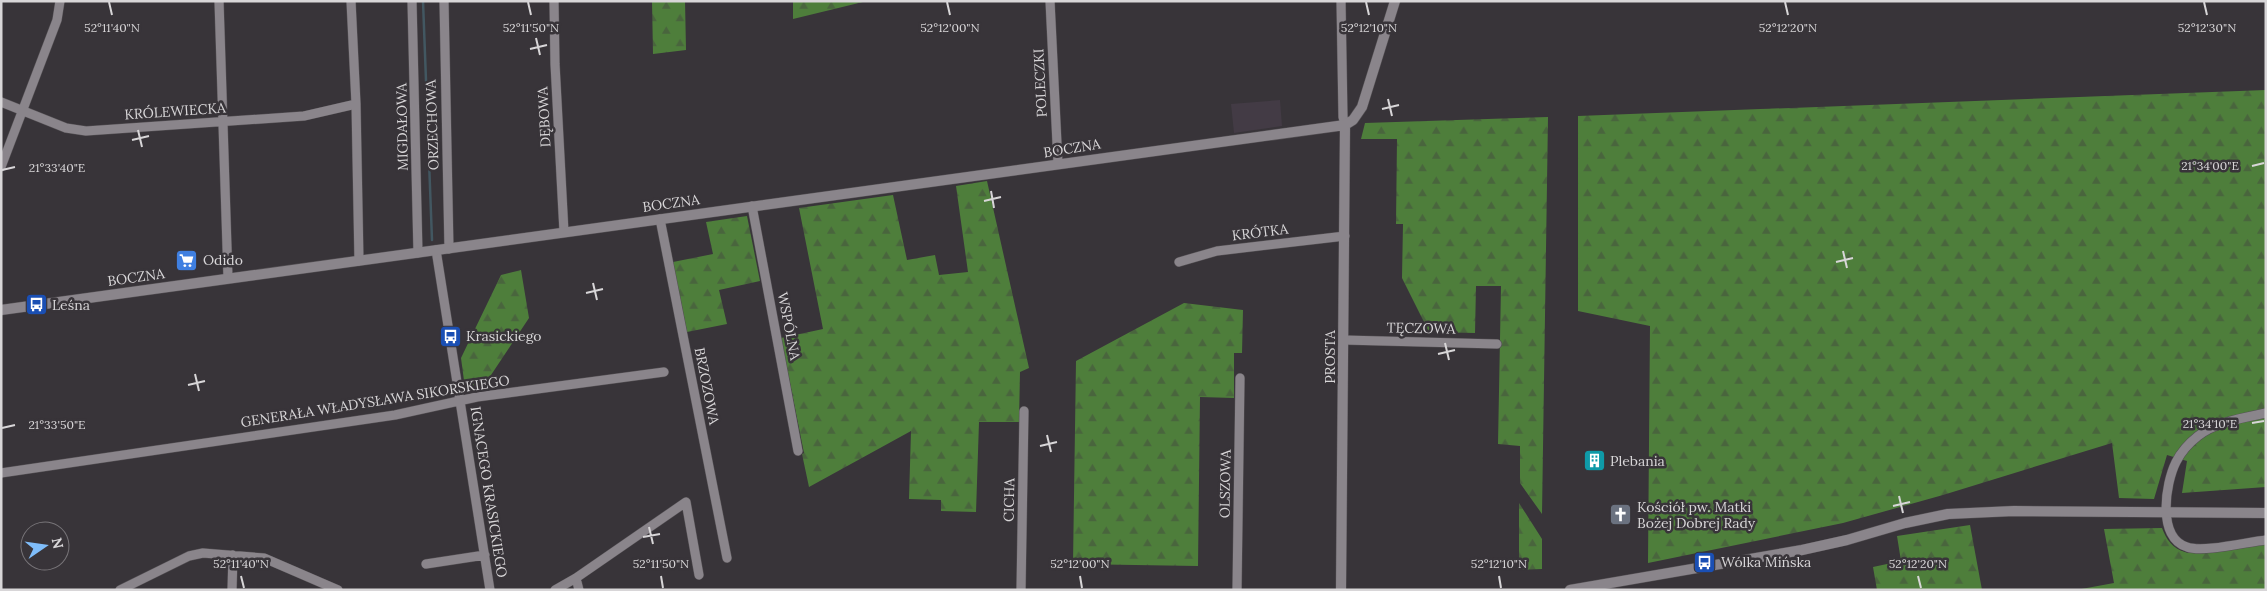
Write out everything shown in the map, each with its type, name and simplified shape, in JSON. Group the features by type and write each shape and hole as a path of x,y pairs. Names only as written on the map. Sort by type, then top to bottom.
{"street":[{"path":"1,167 24,111 57,20 60,1"},
{"path":"219,1 228,278"},
{"path":"350,1 356,104 359,261"},
{"name":"MIGDAŁOWA","path":"412,1 418,253"},
{"name":"ORZECHOWA","path":"444,1 449,249"},
{"name":"DĘBOWA","path":"554,1 555,64 564,232"},
{"name":"POLECZKI","path":"1050,1 1058,164"},
{"path":"1341,1 1343,117 1345,124 1353,120 1362,107 1395,1"},
{"name":"KRÓLEWIECKA","path":"1,102 66,128 86,131 304,116 356,104"},
{"name":"BOCZNA","path":"1,310 1345,124"},
{"name":"PROSTA","path":"1341,590 1345,124"},
{"name":"WSPÓLNA","path":"752,206 798,451"},
{"name":"BRZOZOWA","path":"660,219 727,558"},
{"name":"KRÓTKA","path":"1180,262 1217,252 1345,236"},
{"name":"IGNACEGO KRASICKIEGO","path":"436,250 490,590"},
{"name":"TĘCZOWA","path":"1344,340 1497,344"},
{"name":"GENERAŁA WŁADYSŁAWA SIKORSKIEGO","path":"1,473 395,415 460,400 664,372"},
{"name":"OLSZOWA","path":"1237,590 1240,378"},
{"name":"CICHA","path":"1021,590 1024,411"},
{"path":"2266,413 2216,426 2204,432 2187,446 2170,478 2167,512 2167,525 2172,538 2187,548 2203,548 2266,540"},
{"path":"556,590 686,502 699,574"},
{"path":"1576,589 1802,550 1847,540 1905,522 1948,514 2014,511 2266,513"},
{"path":"124,589 189,556 203,553 264,558 338,590"},
{"path":"232,590 233,555"},
{"path":"426,564 484,555"},
{"path":"576,578 579,590"}],"shaded area":[{"path":"1280,100 1282,126 1234,133 1231,104"}],"green space":[{"path":"652,1 685,1 686,50 653,54"},
{"path":"793,1 867,1 793,19"},
{"path":"2266,90 2266,487 2182,493 2187,461 2167,455 2154,499 2119,498 2112,443 1943,495 1843,523 1648,563 1650,326 1578,311 1578,116"},
{"path":"1548,117 1542,514 1520,483 1520,446 1498,444 1501,286 1476,286 1475,333 1429,332 1402,278 1403,224 1396,224 1397,139 1361,139 1365,123"},
{"path":"987,181 1029,368 1020,372 1019,422 979,422 976,512 941,511 941,500 909,499 911,431 809,487 781,338 823,329 799,208 893,195 907,260 935,255 939,275 968,272 956,186"},
{"path":"747,216 760,281 719,290 727,324 687,332 673,262 713,254 706,222"},
{"path":"521,270 529,318 481,390 470,391 465,388 461,358 501,275"},
{"path":"1184,303 1243,310 1242,353 1234,353 1234,398 1200,397 1198,566 1073,564 1076,361"},
{"path":"1519,503 1542,539 1542,569 1519,570"},
{"path":"1970,525 1982,590 1877,590 1873,567 1901,561 1897,536"},
{"path":"2162,528 2170,543 2177,549 2191,553 2266,543 2266,590 2076,590 2114,583 2104,529"}],"waterway":[{"path":"423,1 432,240"}],"place":[{"name":"Odido","path":"187,260"},
{"name":"Leśna","path":"36,305"},
{"name":"Krasickiego","path":"450,336"},
{"name":"Plebania","path":"1594,461"},
{"name":"Kościół pw. Matki Bożej Dobrej Rady","path":"1621,515"},
{"name":"Wólka Mińska","path":"1705,562"}]}
